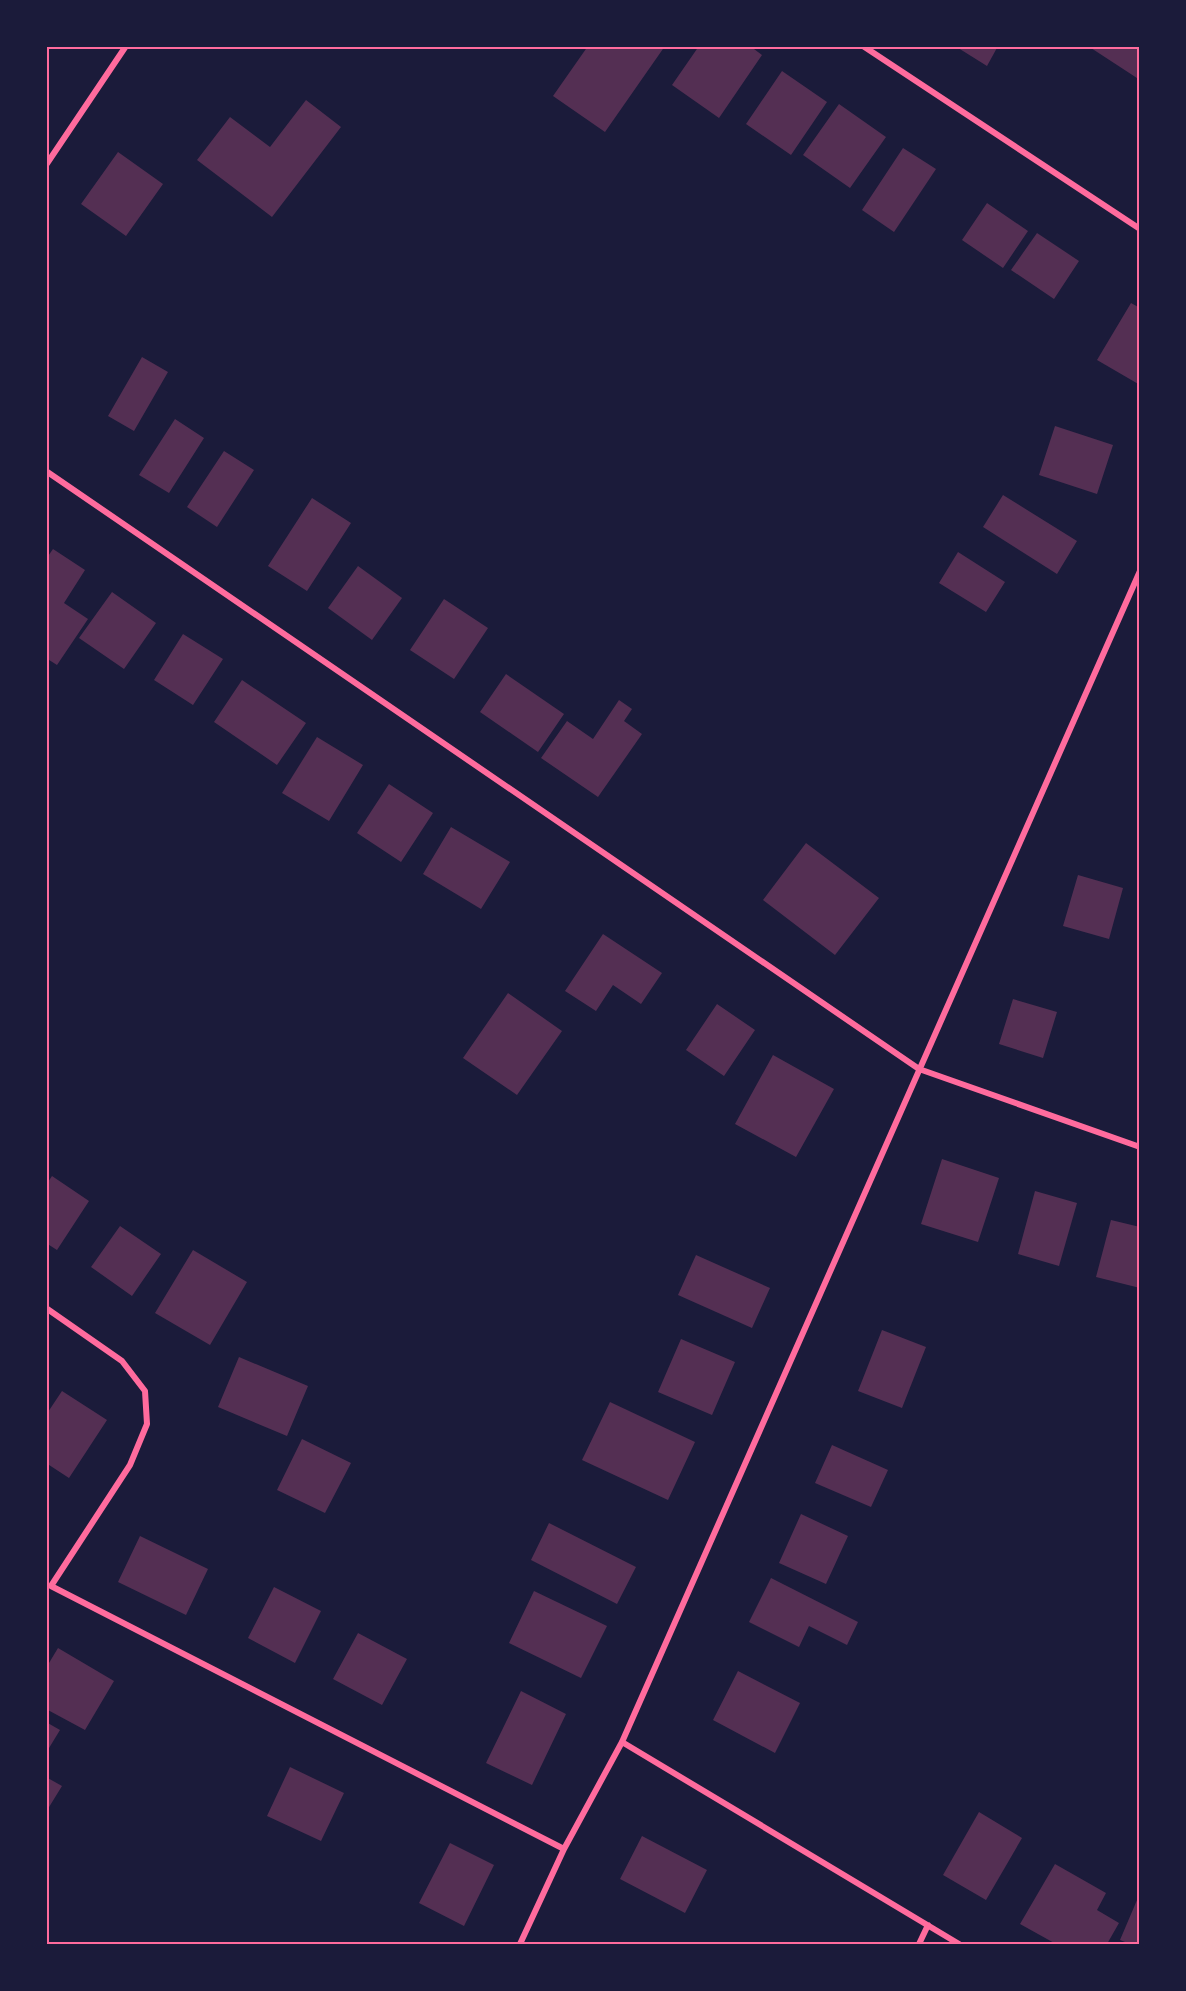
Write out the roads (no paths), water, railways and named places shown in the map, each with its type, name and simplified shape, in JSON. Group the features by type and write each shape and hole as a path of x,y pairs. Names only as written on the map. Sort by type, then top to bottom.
{"street":[{"path":"46,165 126,46"},
{"path":"863,46 1140,229"},
{"path":"46,471 919,1069 1140,1147"},
{"path":"520,1944 564,1849 622,1742 1140,571"},
{"path":"46,1308 122,1361 145,1391 147,1424 130,1465 46,1593"},
{"path":"51,1586 564,1849"},
{"path":"622,1742 959,1944"},
{"path":"919,1944 928,1925"}]}
